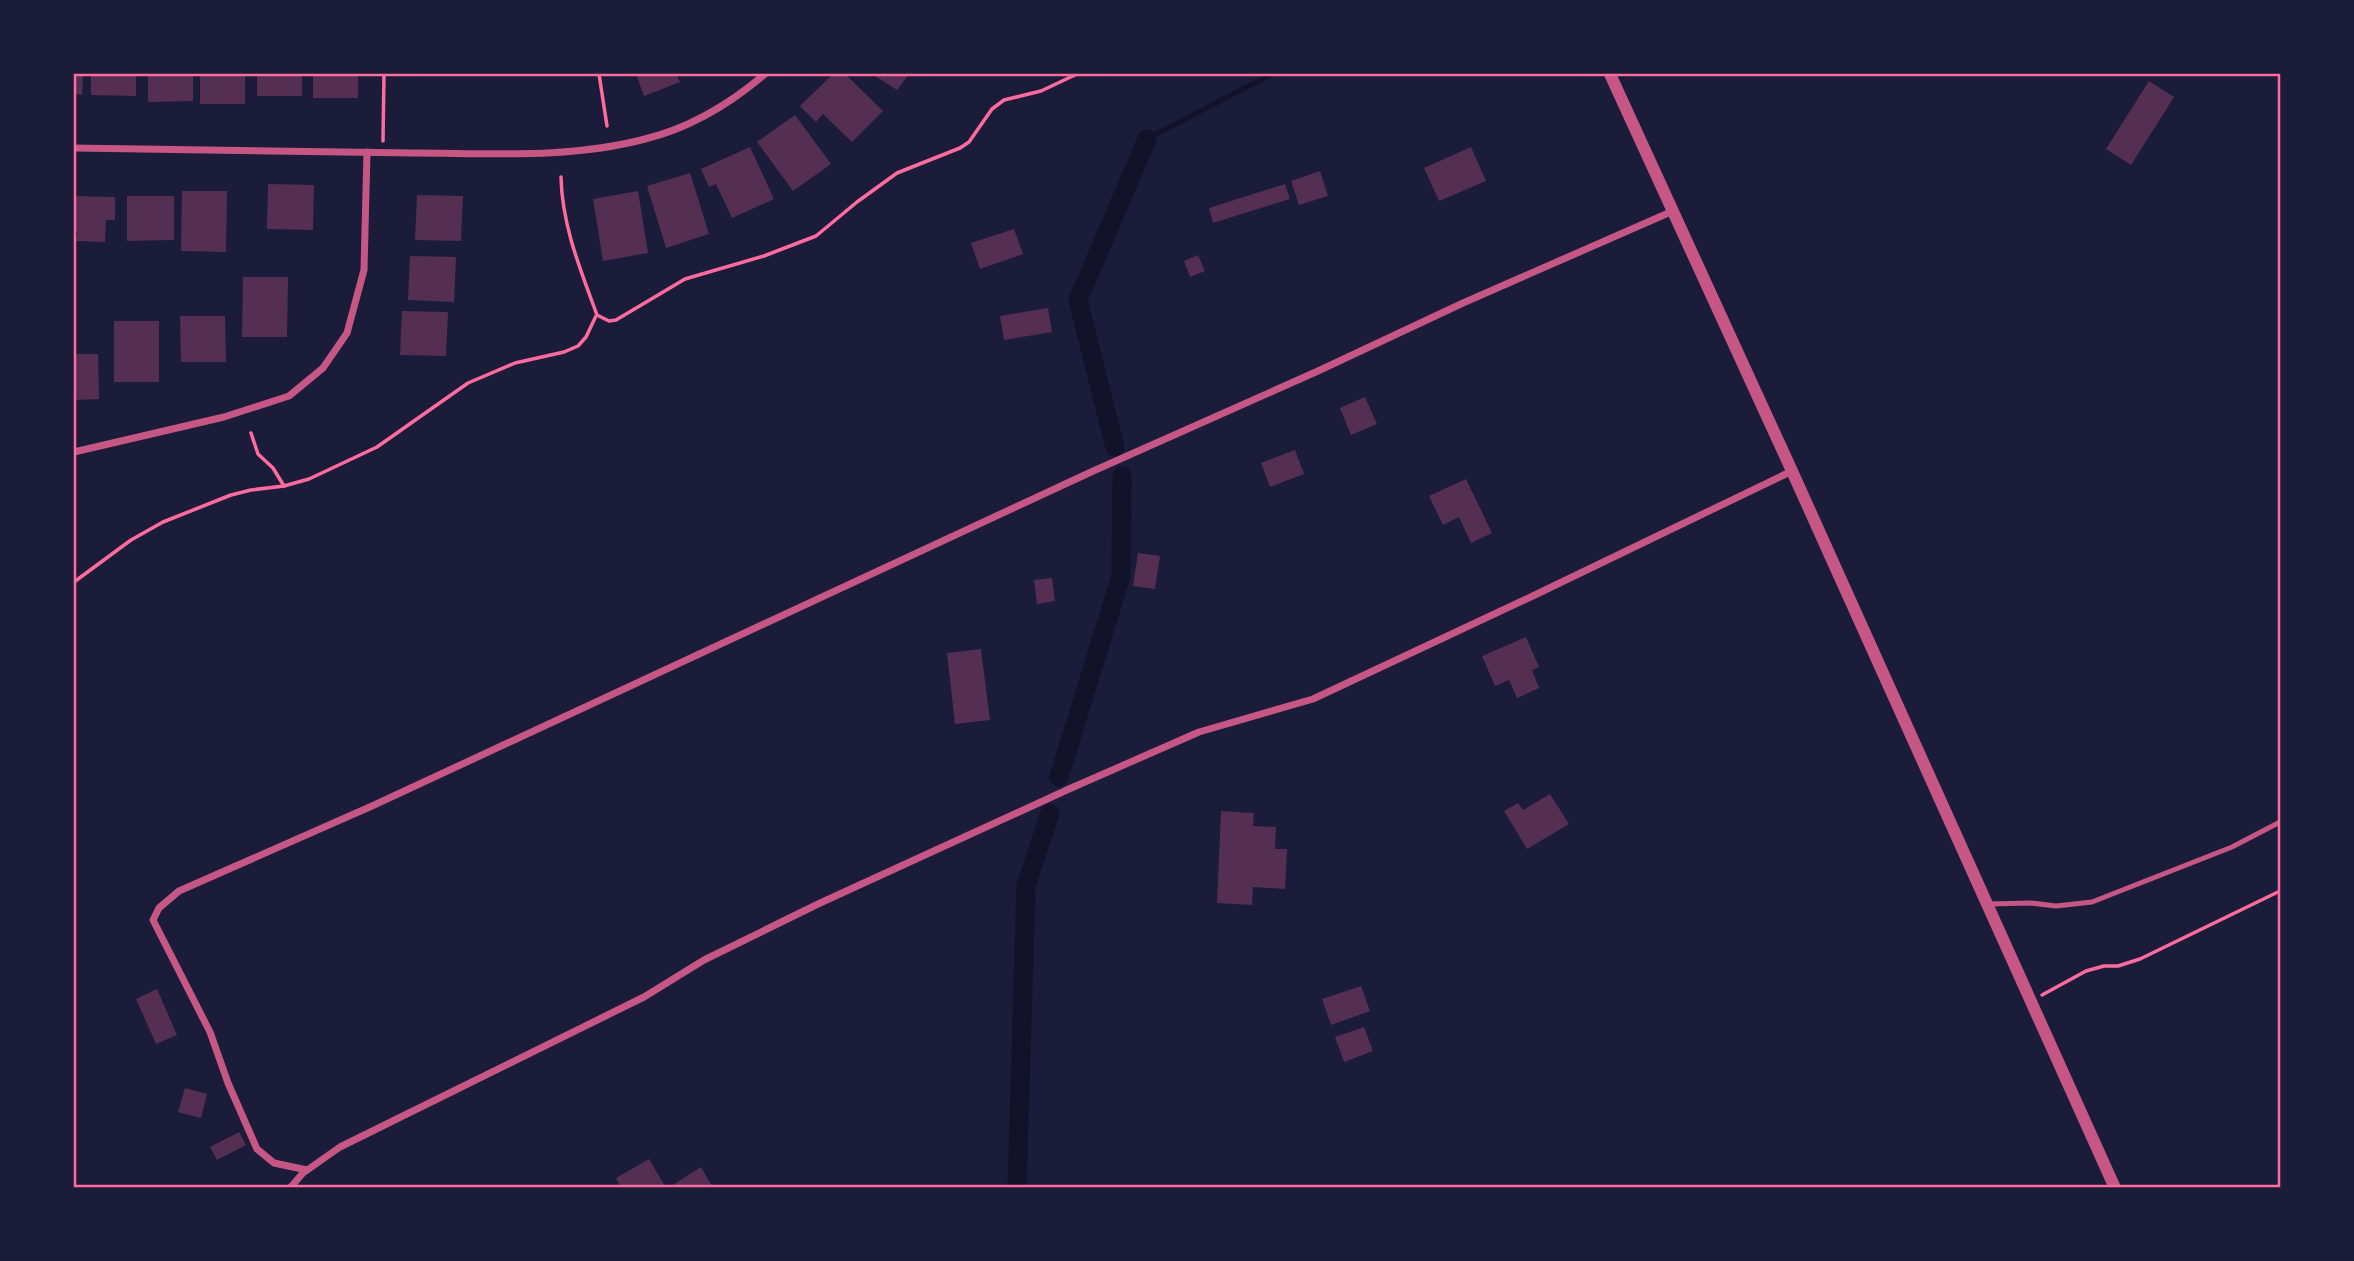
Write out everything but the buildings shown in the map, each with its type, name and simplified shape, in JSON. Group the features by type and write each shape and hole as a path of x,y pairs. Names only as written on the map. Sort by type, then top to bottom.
{"street":[{"path":"74,148 537,153 595,149 647,139 688,123 729,103 765,74"},
{"path":"1610,74 2115,1188"},
{"path":"74,452 224,417 289,396 323,368 347,333 364,270 366,152"},
{"path":"307,1170 274,1163 257,1149 228,1083 210,1032 153,920 159,908 180,891 372,806 1091,472 1673,211"},
{"path":"290,1188 307,1170 340,1147 644,997 704,960 818,904 1199,732 1313,699 1792,471"}],"lane":[{"path":"1988,904 2032,903 2056,906 2092,902 2232,847 2280,821"}],"path":[{"path":"383,139 384,74"},
{"path":"599,74 607,126"},
{"path":"561,177 565,216 584,283 597,316 609,321 622,318 685,279 778,251 816,236 897,173 969,142 992,109 1004,100 1041,90 1075,74"},
{"path":"74,582 131,540 185,512 231,495 284,486 321,474 377,447 468,383 515,363 564,352 578,346 597,316"},
{"path":"251,433 258,454 274,468 284,486"},
{"path":"2030,1000 2086,971 2140,959 2280,891"}],"waterway":[{"path":"1147,139 1272,74"},
{"path":"1115,447 1078,300 1147,139"},
{"path":"1059,777 1121,576 1122,476"},
{"path":"1017,1188 1026,886 1050,813"}]}
